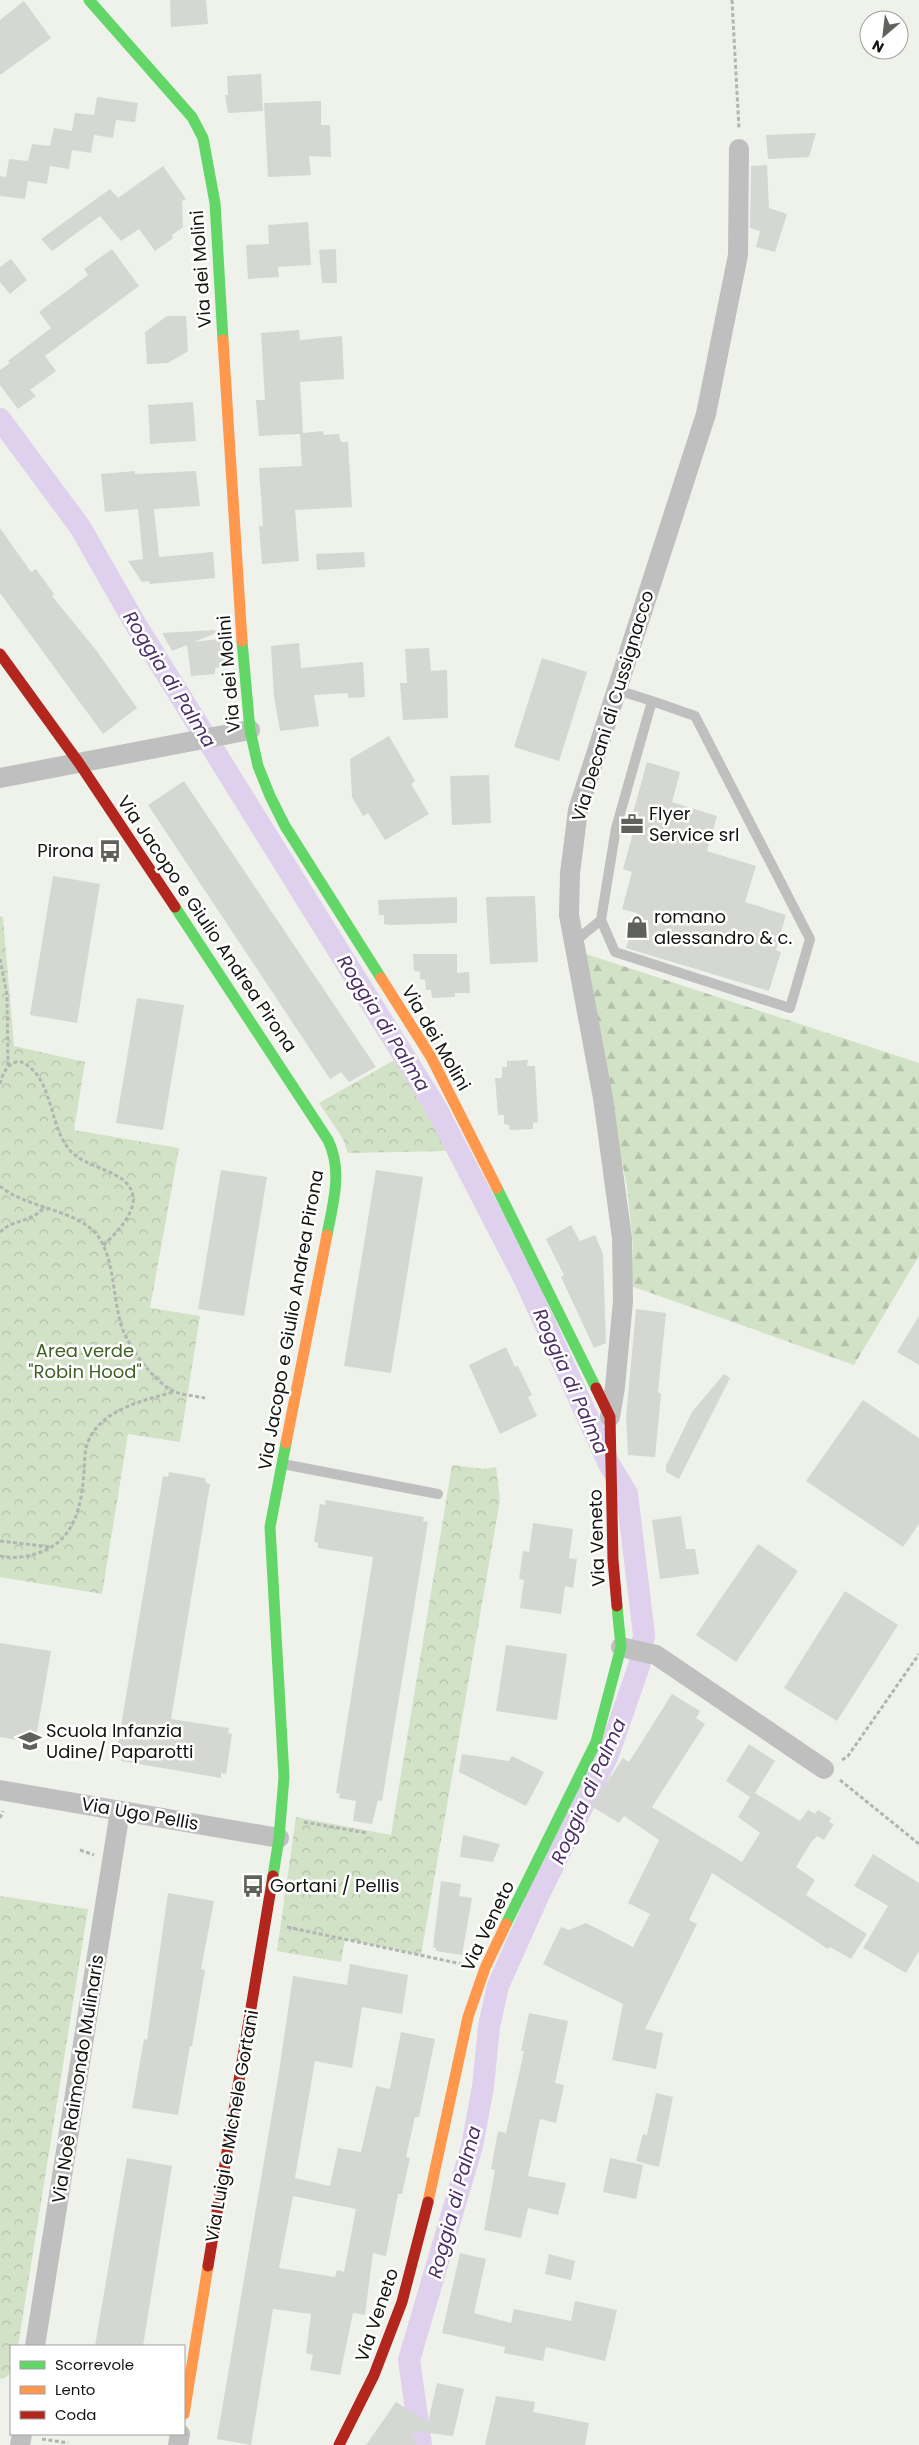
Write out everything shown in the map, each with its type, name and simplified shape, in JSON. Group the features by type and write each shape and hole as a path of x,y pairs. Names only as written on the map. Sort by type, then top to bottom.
{"street":[{"name":"Via dei Molini","path":"89,0 186,107 203,138 215,203 243,664 243,731 285,826 431,1056 610,1417"},
{"name":"Via Decani di Cussignacco","path":"610,1417 615,1387 623,1300 622,1238 603,1098 572,944 569,915 570,873 578,810 706,414 738,255 739,148"},
{"name":"Via Jacopo e Giulio Andrea Pirona","path":"0,654 79,763 324,1133 336,1160 335,1193 270,1527 284,1776 279,1838"},
{"path":"0,778 243,731"},
{"name":"Via Veneto","path":"339,2445 374,2375 402,2302 421,2234 468,2017 485,1968 596,1742 611,1691 627,1648 613,1560 612,1440 610,1417"},
{"path":"627,1648 656,1655 832,1774"},
{"name":"Via Ugo Pellis","path":"0,1790 279,1838"},
{"name":"Via Noè Raimondo Mulinaris","path":"35,2345 120,1811"},
{"name":"Via Luigi e Michele Gortani","path":"185,2408 279,1838"}],"lane":[{"path":"617,690 652,701 696,716 810,939 790,1008 614,952 601,920 616,828 652,701"},
{"path":"572,944 601,920"},
{"path":"282,1464 438,1494"}],"path":[{"path":"732,0 739,148"},
{"path":"0,959 8,995 8,1066 0,1084"},
{"path":"8,1066 19,1061 33,1069 44,1088 57,1126 69,1149 87,1164 121,1177 132,1190 134,1198 125,1219 118,1232 102,1247"},
{"path":"0,1186 17,1197 87,1226 100,1239 108,1259 120,1323 140,1359 163,1384 175,1392 205,1398"},
{"path":"0,1232 7,1226 36,1216 44,1208"},
{"path":"0,1556 10,1558 34,1555 54,1548 62,1541 76,1516 82,1497 85,1449 92,1433 108,1417 122,1410 151,1398 175,1392"},
{"path":"0,1541 54,1548"},
{"path":"919,1654 848,1756 832,1774 919,1844"},
{"path":"0,1818 3,1811"},
{"path":"296,1820 367,1833"},
{"path":"80,1850 96,1856"},
{"path":"266,1922 485,1968"},
{"path":"27,2439 68,2443"}],"green space":[{"name":"Area verde \"Robin Hood\"","path":"0,916 3,917 14,1046 85,1062 74,1130 179,1148 150,1308 200,1316 180,1442 128,1434 102,1594 0,1577"},
{"path":"577,951 919,1063 919,1256 854,1365 631,1286 633,1245 627,1186"},
{"path":"398,1058 422,1097 447,1151 348,1153 343,1139 319,1103"},
{"path":"452,1465 484,1469 496,1467 500,1500 421,1955 345,1939 341,1962 277,1951 296,1817 391,1835"},
{"path":"0,1896 88,1909 18,2345 10,2345 10,2373 5,2378 0,2379"}],"building":[{"path":"170,0 206,0 208,24 171,27"},
{"path":"24,1 51,38 0,75 0,20"},
{"path":"261,74 263,111 228,113 225,95 228,95 227,76"},
{"path":"97,97 138,103 135,122 116,120 113,138 94,135 91,153 72,150 69,169 50,166 47,184 28,181 25,199 0,196 0,176 6,177 9,159 28,161 32,144 50,146 54,128 72,131 75,113 94,115"},
{"path":"321,101 321,125 330,125 331,157 309,156 311,175 268,177 264,103"},
{"path":"816,133 809,157 768,159 766,135"},
{"path":"767,165 769,208 787,214 775,252 756,247 760,231 750,228 751,166"},
{"path":"163,166 186,199 182,201 183,227 172,235 173,238 155,251 139,229 121,241 100,216 52,251 41,239 110,189 118,198"},
{"path":"308,222 311,265 278,267 279,277 248,279 246,245 269,244 268,225"},
{"path":"112,249 139,286 45,356 56,371 30,390 36,396 18,409 0,385 0,370 10,363 8,361 51,328 39,312 88,275 84,269"},
{"path":"336,249 337,283 322,283 319,250"},
{"path":"11,259 27,280 10,294 0,282 0,267"},
{"path":"167,316 186,316 188,351 168,363 147,364 145,332"},
{"path":"299,330 300,340 342,336 344,379 300,382 303,433 323,431 324,435 339,434 341,442 348,442 352,507 295,510 299,561 262,564 259,526 263,526 259,468 302,466 300,434 259,436 256,400 265,400 261,333"},
{"path":"193,402 196,441 150,444 148,405"},
{"path":"135,471 135,474 196,471 200,506 154,509 159,557 213,552 215,578 150,584 149,581 142,582 128,561 143,559 138,509 105,512 101,474"},
{"path":"0,528 31,572 36,569 54,594 52,596 96,650 137,708 103,734 0,593"},
{"path":"364,552 365,567 317,570 316,554"},
{"path":"215,630 216,633 194,642 226,638 228,666 215,668 215,674 191,676 187,645 172,651 162,633"},
{"path":"299,643 301,668 363,662 365,697 348,698 348,693 314,695 319,726 280,731 274,697 271,646"},
{"path":"429,648 431,671 447,670 448,718 403,720 400,683 407,683 405,649"},
{"path":"542,658 587,672 559,761 514,747"},
{"path":"389,736 415,781 411,784 429,814 385,840 368,813 363,816 352,797 350,759"},
{"path":"647,762 680,772 672,802 717,816 707,851 756,866 745,902 786,915 776,950 781,952 769,991 626,948 637,913 622,909 632,872 623,869 633,833 628,831"},
{"path":"489,775 491,823 452,825 450,776"},
{"path":"184,781 376,1067 349,1082 341,1072 330,1079 148,805"},
{"path":"53,876 100,884 77,1023 30,1015"},
{"path":"535,896 538,962 490,964 486,897"},
{"path":"457,897 457,923 390,925 384,924 384,915 379,915 378,900"},
{"path":"413,954 457,954 457,973 469,972 470,993 455,993 455,997 432,998 431,990 426,990 425,980 420,979 420,972 414,971"},
{"path":"137,998 184,1005 163,1130 116,1123"},
{"path":"528,1060 527,1066 535,1066 538,1122 533,1123 533,1129 510,1130 509,1125 504,1124 504,1115 498,1115 495,1078 502,1078 502,1067 507,1067 507,1061"},
{"path":"221,1170 267,1177 244,1316 198,1309"},
{"path":"376,1170 423,1177 391,1373 344,1366"},
{"path":"571,1225 580,1241 595,1235 603,1254 606,1343 594,1348 561,1277 564,1275 546,1239"},
{"path":"636,1309 666,1313 658,1392 661,1394 655,1457 628,1455 626,1417"},
{"path":"919,1316 919,1365 897,1352"},
{"path":"506,1347 515,1367 518,1366 532,1395 528,1397 537,1416 500,1434 469,1365"},
{"path":"724,1374 730,1378 679,1479 666,1472 666,1466 692,1412"},
{"path":"863,1400 919,1438 919,1524 903,1547 806,1481"},
{"path":"169,1472 205,1478 206,1483 210,1484 171,1719 229,1728 228,1733 232,1734 226,1774 221,1773 221,1778 121,1761 121,1757 116,1756 163,1476 168,1477"},
{"path":"326,1500 424,1517 423,1521 428,1522 382,1801 378,1800 372,1824 353,1821 356,1801 339,1798 340,1794 336,1793 373,1557 318,1548 318,1543 314,1542 320,1504 325,1505"},
{"path":"681,1516 686,1549 695,1549 699,1574 660,1579 652,1520"},
{"path":"533,1523 573,1529 569,1558 577,1559 573,1588 565,1586 561,1614 520,1608 524,1580 519,1579 523,1551 529,1552"},
{"path":"758,1544 798,1571 736,1662 696,1635"},
{"path":"845,1591 898,1625 837,1721 784,1688"},
{"path":"0,1643 51,1651 35,1743 0,1737"},
{"path":"506,1645 567,1654 557,1720 496,1711"},
{"path":"672,1694 700,1711 696,1718 705,1724 652,1807 742,1862 760,1833 738,1817 750,1797 726,1781 749,1744 775,1761 755,1793 800,1821 808,1810 815,1814 818,1810 831,1818 829,1822 834,1824 824,1840 817,1836 812,1841 796,1867 815,1880 806,1895 867,1934 851,1959 830,1947 828,1949 712,1873 689,1920 697,1924 645,2029 663,2033 656,2069 612,2060 623,2004 543,1964 561,1927 569,1930 586,1923 633,1947 650,1914 628,1903 659,1840 624,1816 619,1823 591,1806 623,1758 629,1762"},
{"path":"462,1754 509,1761 512,1756 544,1772 526,1806 459,1772"},
{"path":"463,1835 500,1844 493,1862 460,1857"},
{"path":"873,1854 919,1883 919,1951 906,1973 863,1948 888,1906 854,1886"},
{"path":"441,1881 461,1884 459,1896 472,1898 462,1955 436,1951 436,1948 433,1947"},
{"path":"168,1893 214,1901 201,1969 205,1970 178,2115 132,2108 144,2039 147,2040"},
{"path":"350,1964 408,1975 402,2014 362,2007 352,2068 315,2061 295,2178 330,2186 338,2148 361,2152 376,2086 390,2089 401,2032 435,2039 419,2117 415,2117 406,2157 410,2158 402,2194 398,2194 386,2256 373,2253 365,2315 353,2313 340,2375 310,2370 313,2355 306,2353 311,2314 273,2309 251,2445 217,2439 279,2072 293,1976 347,1985","holes":["293,2196 356,2209 344,2272 337,2270 335,2277 279,2268"]},
{"path":"529,2013 568,2021 555,2083 564,2085 556,2123 540,2119 528,2176 566,2183 558,2215 528,2208 521,2238 484,2230 495,2170 491,2169 498,2131 506,2133 524,2051 521,2051"},
{"path":"656,2093 673,2097 659,2167 636,2161 643,2134 647,2135"},
{"path":"127,2158 172,2166 143,2345 95,2345"},
{"path":"610,2158 643,2165 636,2199 603,2192"},
{"path":"460,2253 486,2259 474,2313 511,2323 514,2309 571,2321 575,2301 617,2310 605,2361 546,2347 543,2361 504,2353 505,2347 442,2333"},
{"path":"549,2254 575,2261 571,2280 545,2274"},
{"path":"437,2383 464,2389 453,2436 413,2431 415,2445 366,2445 396,2402 428,2422"},
{"path":"496,2396 535,2402 533,2412 589,2423 585,2445 485,2445"}],"waterway":[{"name":"Roggia di Palma","path":"0,419 80,527 136,625 435,1106 525,1280 609,1464 627,1494 644,1635 639,1666 608,1755 539,1894 498,1986 489,2026 483,2087 472,2146 409,2360 421,2445"}],"traffic: fast":[{"path":"89,0 192,117 203,138 215,203 223,340"},
{"path":"242,641 250,730 258,766 270,796 285,826 381,978"},
{"path":"175,907 328,1140 333,1152 336,1175 334,1199 327,1235"},
{"path":"497,1188 596,1388"},
{"path":"273,1876 279,1838 284,1777 270,1527 286,1443"},
{"path":"506,1924 596,1742 621,1647 617,1606"}],"traffic: slow":[{"path":"223,340 242,641"},
{"path":"381,978 431,1057 497,1188"},
{"path":"286,1443 327,1235"},
{"path":"428,2202 468,2017 485,1968 506,1924"},
{"path":"185,2408 208,2266"}],"traffic: jam":[{"path":"0,654 79,763 175,907"},
{"path":"596,1388 610,1417 613,1560 617,1606"},
{"path":"208,2266 273,1876"},
{"path":"339,2445 374,2375 402,2302 428,2202"}],"place":[{"name":"Flyer Service srl","path":"632,824"},
{"name":"Pirona","path":"110,851"},
{"name":"romano alessandro & c.","path":"637,927"},
{"name":"Scuola Infanzia Udine/ Paparotti","path":"30,1741"},
{"name":"Gortani / Pellis","path":"253,1886"}]}
